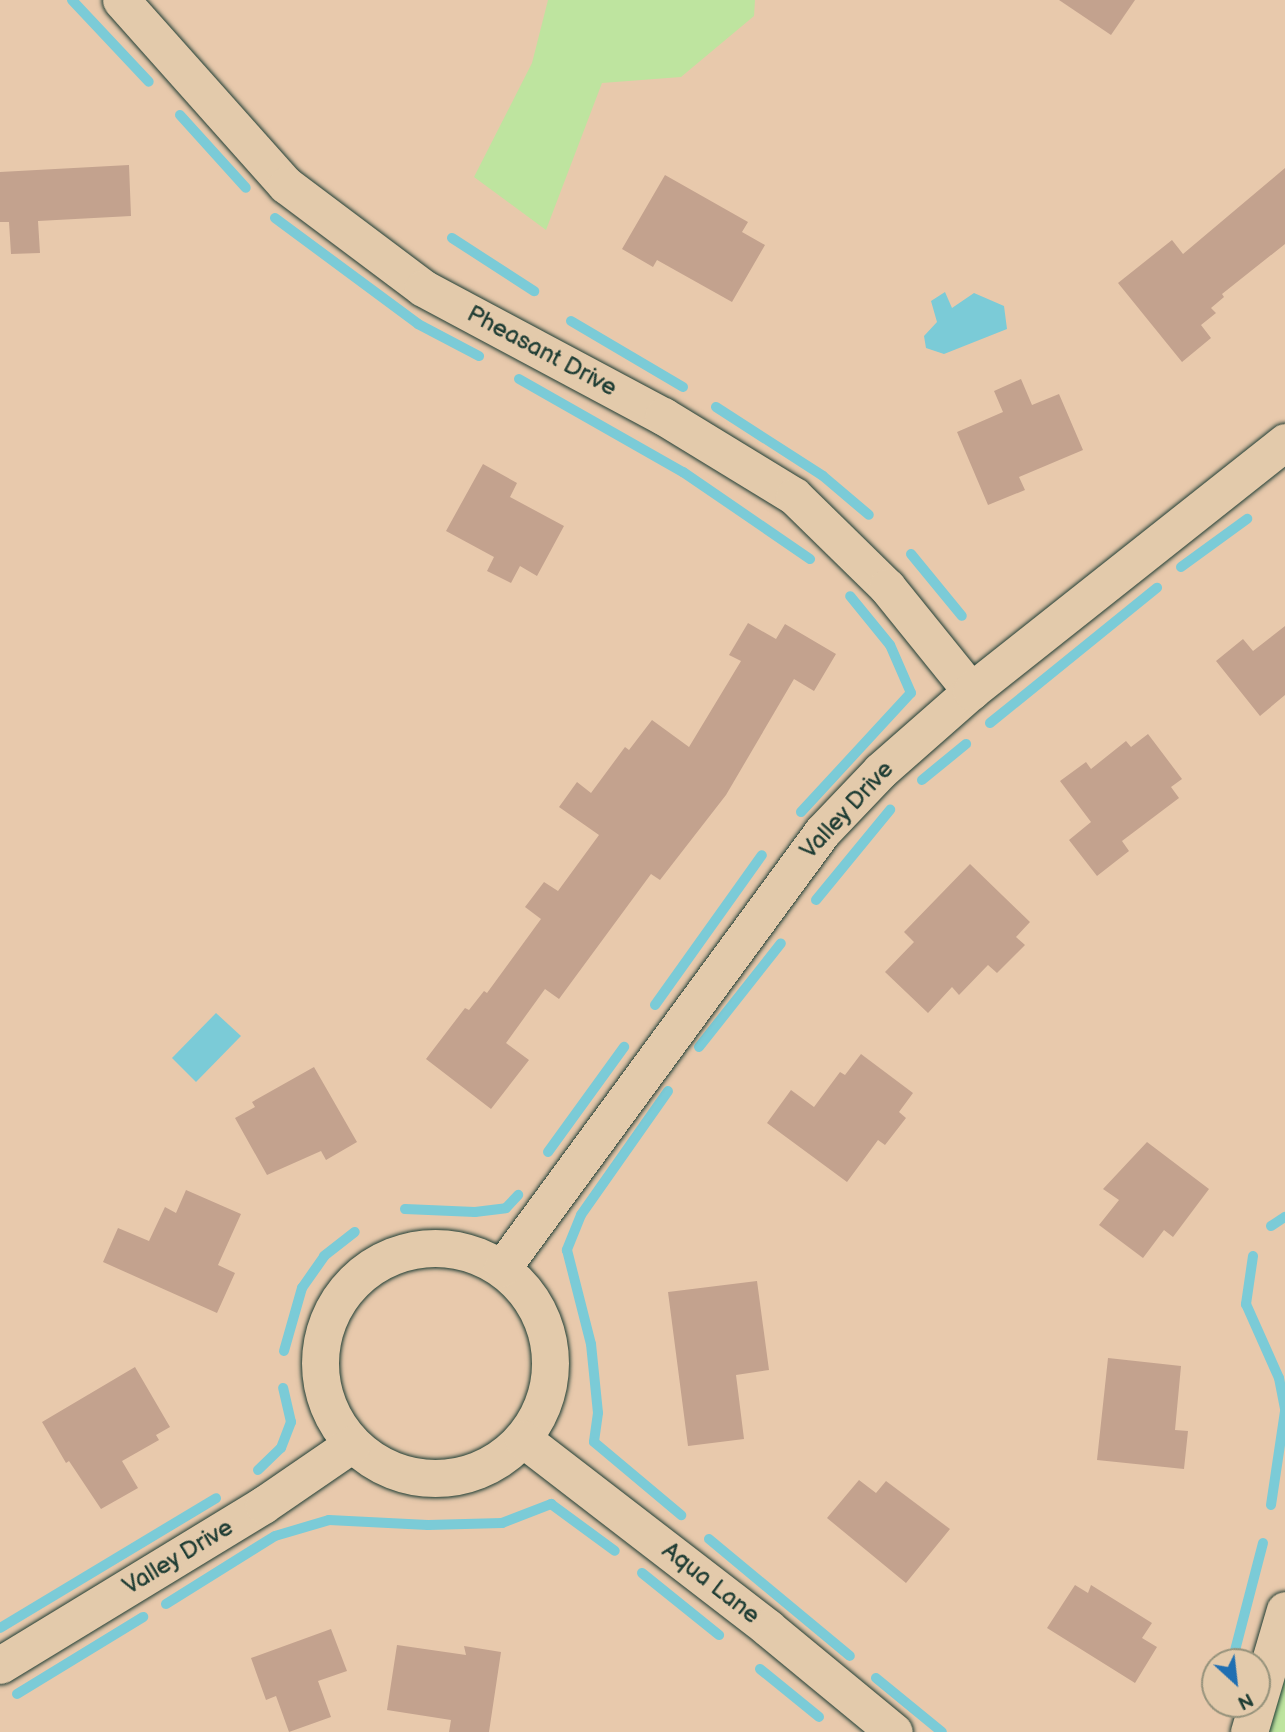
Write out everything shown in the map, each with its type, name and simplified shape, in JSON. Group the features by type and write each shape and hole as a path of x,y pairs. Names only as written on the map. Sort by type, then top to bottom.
{"street":[{"name":"Pheasant Drive","path":"121,0 286,186 423,288 663,416 794,496 887,587 971,691"},
{"name":"Valley Drive","path":"502,1268 822,832 880,771 971,691 1285,442"},
{"path":"430,1247 467,1251 502,1268 529,1294 546,1330 551,1368 543,1406 523,1439 494,1464 470,1473 419,1478 383,1467 352,1444 330,1414 320,1377 321,1339 335,1304 360,1275 393,1255 430,1247"},
{"name":"Aqua Lane","path":"523,1439 768,1628 894,1732"},
{"name":"Valley Drive","path":"0,1665 263,1505 352,1444"},
{"path":"1249,1732 1285,1610"}],"green space":[{"path":"548,0 755,0 754,16 681,77 602,83 546,230 474,177 532,63"},
{"path":"1285,1610 1285,1732 1249,1732 1253,1718 1271,1718 1271,1657"}],"water":[{"path":"945,292 952,308 974,293 1004,306 1007,329 944,354 926,348 924,336 937,322 931,301"},
{"path":"216,1013 241,1036 196,1082 172,1058"}],"building":[{"path":"1059,0 1135,0 1111,35"},
{"path":"129,165 131,216 38,221 40,253 11,254 9,222 0,222 0,172"},
{"path":"1285,168 1285,244 1222,294 1224,297 1211,308 1216,313 1201,325 1211,338 1182,362 1118,283 1172,240 1183,254"},
{"path":"665,175 748,222 742,232 765,245 732,302 657,260 653,267 622,249"},
{"path":"1021,379 1032,405 1059,394 1083,450 1019,477 1025,490 988,505 957,432 1003,412 994,391"},
{"path":"483,464 517,483 510,497 564,526 537,576 520,566 511,583 487,571 494,557 446,531"},
{"path":"748,623 776,639 785,624 836,654 814,691 794,679 726,795 660,880 651,874 559,999 545,989 506,1043 529,1060 491,1109 426,1059 465,1008 469,1010 484,991 487,993 541,919 525,907 544,882 558,891 599,835 559,807 577,782 591,793 625,747 629,750 652,720 689,747 741,661 729,655"},
{"path":"1285,626 1285,695 1260,716 1216,661 1243,639 1253,651"},
{"path":"1148,734 1182,779 1171,787 1179,798 1122,841 1129,851 1097,876 1069,840 1091,822 1060,781 1086,762 1091,769 1126,741 1131,747"},
{"path":"970,864 1030,922 1016,937 1025,945 997,973 988,965 959,995 952,987 928,1013 885,972 914,942 904,932"},
{"path":"861,1054 913,1093 899,1112 906,1118 885,1145 878,1140 847,1182 767,1123 791,1090 814,1107 840,1072 845,1075"},
{"path":"314,1067 357,1142 326,1160 321,1151 267,1175 235,1118 255,1107 252,1102"},
{"path":"1147,1142 1209,1189 1173,1237 1164,1230 1143,1258 1099,1225 1119,1200 1103,1189"},
{"path":"186,1190 241,1214 218,1265 235,1273 217,1313 103,1262 118,1228 149,1241 165,1207 176,1213"},
{"path":"757,1281 769,1370 736,1375 744,1439 688,1446 668,1292"},
{"path":"1108,1358 1181,1366 1175,1430 1188,1431 1184,1469 1097,1460"},
{"path":"135,1367 170,1427 156,1435 159,1440 122,1461 138,1488 101,1509 69,1461 66,1463 42,1422"},
{"path":"859,1480 876,1493 886,1481 950,1529 906,1583 827,1518"},
{"path":"1075,1585 1088,1593 1091,1585 1152,1623 1142,1638 1157,1647 1135,1683 1047,1628"},
{"path":"331,1629 347,1671 318,1681 331,1717 289,1732 276,1696 266,1700 251,1658"},
{"path":"397,1645 466,1655 464,1646 501,1652 489,1732 449,1732 451,1720 387,1710"}],"waterway":[{"path":"72,0 149,82"},
{"path":"180,115 246,188"},
{"path":"275,218 418,324 479,356"},
{"path":"452,238 534,291"},
{"path":"571,321 683,387"},
{"path":"519,379 683,472 810,559"},
{"path":"716,407 823,476 869,515"},
{"path":"1181,567 1247,519"},
{"path":"911,554 962,616"},
{"path":"990,723 1157,588"},
{"path":"801,812 911,693 890,645 850,596"},
{"path":"922,780 966,744"},
{"path":"816,900 890,810"},
{"path":"655,1005 762,855"},
{"path":"699,1047 781,943"},
{"path":"548,1152 624,1047"},
{"path":"668,1091 581,1215 567,1250 591,1344 598,1413 594,1442 681,1515"},
{"path":"405,1209 475,1212 506,1208 518,1195"},
{"path":"1271,1226 1285,1217"},
{"path":"284,1351 302,1288 324,1256 355,1232"},
{"path":"1253,1256 1246,1304 1279,1378 1285,1410"},
{"path":"258,1470 281,1448 291,1422 283,1388"},
{"path":"1271,1505 1285,1411"},
{"path":"0,1628 216,1498"},
{"path":"166,1604 275,1536 329,1520 428,1525 502,1523 551,1504 615,1551"},
{"path":"709,1539 850,1656"},
{"path":"1236,1648 1263,1543"},
{"path":"642,1573 719,1635"},
{"path":"17,1694 143,1617"},
{"path":"760,1669 819,1717"},
{"path":"876,1678 942,1732"}]}
